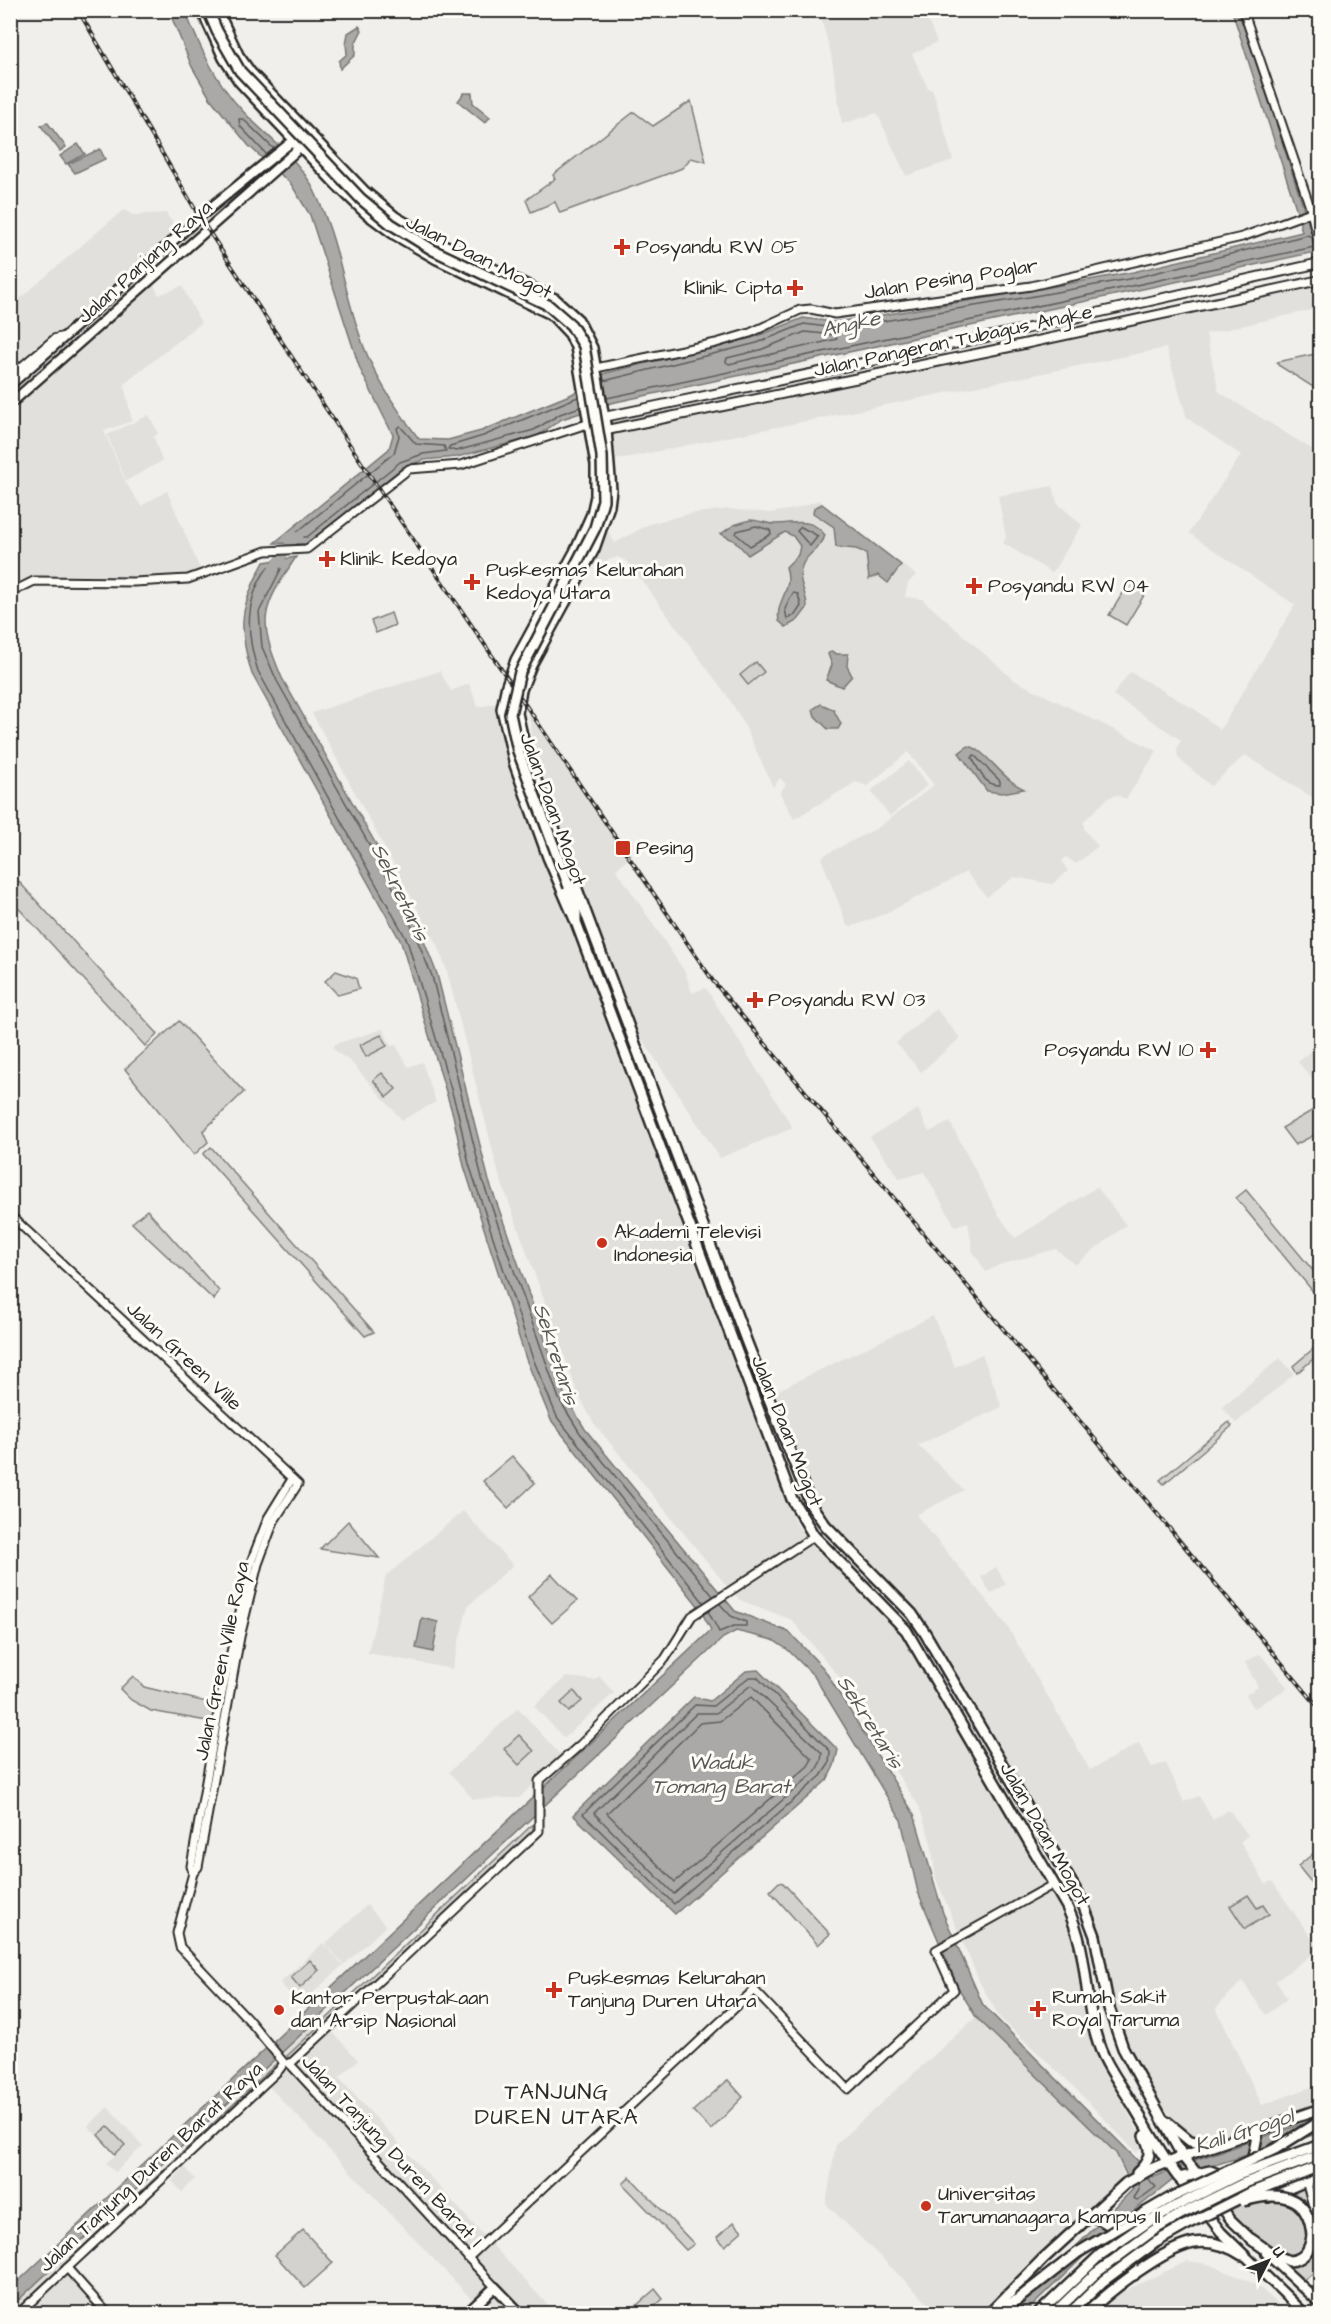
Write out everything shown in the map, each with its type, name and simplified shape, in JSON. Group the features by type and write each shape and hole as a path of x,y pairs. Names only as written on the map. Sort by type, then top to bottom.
{"highway":[{"name":"Jalan Daan Mogot","path":"201,10 240,82 294,146 307,152 336,184 376,221 437,259 551,314 570,334 583,374 597,473 596,496 592,513 576,550 520,651 507,685 502,709 515,765 792,1499 814,1536 906,1630 1054,1884 1071,1915 1083,1948 1096,2039 1113,2075 1174,2172"},
{"name":"Jalan Daan Mogot","path":"210,10 249,76 363,197 395,223 434,247 558,306 584,336 591,359 606,457 606,496 596,534 520,681 514,719 522,752 570,887 576,909 576,922"},
{"name":"Jalan Daan Mogot","path":"217,10 235,49 250,72 385,209 440,243 542,291 562,305 578,321 588,337 597,370 606,430 611,476 609,506 594,549 567,597 521,690 517,712 524,747 796,1473 815,1513 912,1614 1084,1905 1095,1936 1115,2029 1133,2070 1185,2159 1196,2173"},
{"path":"307,152 310,134"},
{"path":"376,221 384,218 385,209"},
{"path":"387,229 386,220 395,217"},
{"path":"553,590 567,597"},
{"path":"510,748 517,751 524,747"},
{"path":"515,765 521,758 530,761"},
{"name":"Jalan Daan Mogot","path":"570,887 587,916"},
{"path":"730,1336 743,1332"},
{"path":"734,1347 747,1343"},
{"path":"984,1764 996,1756"},
{"path":"994,1782 1007,1774"},
{"path":"988,2313 1128,2182 1148,2167 1150,2146 1113,2075"},
{"path":"1174,2172 1185,2159 1320,2109"},
{"path":"1161,2117 1190,2140 1203,2145 1219,2145"},
{"path":"994,2313 1018,2299 1077,2253 1159,2204 1268,2152 1320,2121"},
{"path":"1257,2134 1251,2167 1257,2184 1266,2190 1281,2191"},
{"path":"1038,2313 1100,2255 1151,2220 1238,2175 1320,2145"},
{"path":"1053,2313 1096,2273 1154,2230 1223,2192 1320,2155"},
{"path":"1069,2313 1102,2282 1171,2234 1219,2207 1320,2166"},
{"path":"1148,2167 1174,2172 1207,2171 1218,2174 1238,2192 1257,2202 1320,2175"},
{"path":"1219,2207 1256,2197 1280,2195 1291,2199 1303,2208 1316,2234 1304,2256 1289,2261 1277,2257 1251,2239"},
{"path":"1091,2216 1114,2229 1127,2243 1134,2275"},
{"path":"1086,2313 1134,2275 1181,2247 1195,2243 1219,2244 1242,2255"}],"main road":[{"name":"Jalan Panjang Raya","path":"10,385 198,218 265,163 310,134"},
{"name":"Jalan Panjang Raya","path":"10,404 272,172 294,146"},
{"path":"198,218 206,229"},
{"name":"Jalan Pangeran Tubagus Angke","path":"603,414 726,392 1016,331 1320,263"},
{"name":"Jalan Pangeran Tubagus Angke","path":"591,424 606,430 1320,280"},
{"path":"1029,328 1026,335 1032,342"},
{"path":"1016,331 1021,337 1019,345"},
{"name":"Jalan Panjang Raya","path":"10,378 55,339 65,336"},
{"path":"726,392 724,399 728,405"},
{"path":"1174,2172 1217,2228 1242,2255 1305,2313"},
{"path":"1196,2173 1230,2220 1320,2303"},
{"path":"466,2313 495,2287 521,2313"}],"street":[{"path":"1243,10 1310,212 1320,250"},
{"name":"Jalan Pesing Poglar","path":"597,370 728,340 750,333 800,310 811,309 835,314 1031,286 1242,237 1320,207"},
{"path":"10,593 34,580 134,582 188,579 274,550 312,547 410,470 456,467 591,424"},
{"name":"Jalan Green Ville","path":"10,1215 295,1481"},
{"name":"Jalan Green Ville Raya","path":"180,1947 177,1933 193,1873 191,1866 220,1702 251,1562 268,1518 295,1481"},
{"path":"291,2066 539,1830 538,1781 580,1745 665,1659 694,1614 725,1596 814,1536"},
{"path":"468,2258 754,1990 848,2089 954,1990 936,1950 1054,1884"},
{"name":"Jalan Tanjung Duren Barat I","path":"180,1947 495,2287"},
{"name":"Jalan Tanjung Duren Barat Raya","path":"279,2070 283,2059"},
{"name":"Jalan Tanjung Duren Barat Raya","path":"18,2313 279,2070 291,2066"},
{"path":"1306,2180 1316,2234"},
{"path":"67,2268 108,2313"}],"shaded area":[{"path":"819,11 924,11 937,42 912,54 928,88 933,91 953,160 906,176 877,113 842,124 831,54"},
{"path":"691,101 706,162 691,158 682,168 560,213 555,202 531,212 526,200 555,179 553,175 634,112 653,126"},
{"path":"123,210 133,215 166,213 178,231 142,262 159,295 182,286 201,323 124,384 132,421 104,431 126,483 141,506 167,491 202,574 175,581 37,584 11,597 10,307"},
{"path":"1320,283 1320,308 1206,334 1219,392 1320,454 1320,802 1245,755 1211,786 1178,758 1177,748 1181,740 1113,695 1130,672 1196,710 1220,730 1295,605 1189,533 1241,455 1187,418 1166,348 615,460 611,408 1157,319"},
{"path":"1320,353 1320,374 1313,387 1278,365 1277,362"},
{"path":"149,415 158,433 154,437 162,461 126,481 107,435"},
{"path":"1053,486 1057,503 1082,525 1052,573 1003,543 1006,537 998,496"},
{"path":"819,500 916,575 908,583 905,597 922,599 1014,680 1157,751 1126,799 1116,795 1108,798 1084,821 1084,829 1098,846 1076,864 1066,857 1062,861 1068,871 1052,884 1014,877 987,897 966,872 887,913 851,927 847,925 822,860 823,856 879,827 934,785 908,752 867,786 856,782 794,819 780,793 786,784 780,778 773,787 742,720 726,694 628,562 618,557 592,565 607,530 615,543 649,524 688,514 728,509 770,513 794,509"},
{"path":"1130,582 1146,592 1126,625 1109,615"},
{"path":"391,613 395,625 376,633 371,621"},
{"path":"756,662 764,672 748,685 740,675"},
{"path":"440,671 451,691 469,684 478,707 497,703 510,756 559,892 795,1522 809,1540 895,1622 965,1735 994,1793 1049,1885 1075,1917 1087,2017 1099,2062 1147,2146 1136,2152 1069,2082 1000,2018 981,1985 936,1879 931,1843 919,1806 840,1678 792,1620 740,1600 731,1591 593,1422 578,1394 499,1175 447,971 437,945 312,713"},
{"path":"526,705 629,858 616,869 685,972 692,993 706,988 793,1128 720,1158 626,1014 537,756"},
{"path":"909,761 928,785 890,816 871,791"},
{"path":"11,873 158,1034 145,1046 11,900"},
{"path":"336,971 356,978 359,989 338,995 325,981"},
{"path":"936,1009 960,1038 921,1072 896,1043"},
{"path":"179,1021 244,1092 203,1131 208,1142 194,1155 125,1069"},
{"path":"383,1029 391,1046 396,1045 408,1067 422,1062 436,1102 402,1120 352,1063 333,1049 335,1044"},
{"path":"381,1035 387,1046 366,1057 360,1045"},
{"path":"1320,1043 1320,1089 1298,1062"},
{"path":"382,1073 396,1089 387,1097 373,1080"},
{"path":"1320,1106 1320,1132 1295,1145 1282,1128"},
{"path":"918,1109 929,1132 950,1122 998,1214 1015,1238 1097,1187 1126,1225 1075,1265 1056,1249 999,1265 986,1272 973,1252 968,1222 955,1226 924,1172 900,1179 870,1137"},
{"path":"211,1147 374,1332 365,1336 203,1154"},
{"path":"1246,1190 1320,1279 1320,1300 1236,1198"},
{"path":"147,1210 219,1291 214,1300 132,1223"},
{"path":"933,1316 955,1367 982,1354 1002,1407 918,1445 964,1490 916,1515 1006,1624 1090,1770 1139,1743 1152,1767 1166,1763 1184,1802 1199,1796 1213,1820 1229,1810 1248,1835 1240,1842 1266,1884 1272,1881 1319,1949 1276,1981 1287,1999 1266,2015 1242,1981 1216,2008 1262,2105 1320,2084 1320,2103 1209,2141 1181,2129 1154,2095 1122,2041 1091,1909 928,1639 830,1531 800,1473 772,1393"},
{"path":"1320,1343 1320,1353 1297,1373 1293,1366"},
{"path":"1280,1358 1294,1374 1236,1423 1222,1407"},
{"path":"1229,1422 1232,1426 1164,1484 1160,1480"},
{"path":"512,1456 535,1483 508,1508 483,1481"},
{"path":"463,1511 513,1565 468,1606 452,1669 368,1653 386,1576"},
{"path":"348,1521 379,1558 320,1549"},
{"path":"996,1567 1006,1584 991,1594 981,1577"},
{"path":"552,1574 577,1601 552,1623 528,1597"},
{"path":"1260,1654 1288,1688 1254,1708 1246,1695 1258,1687 1245,1662"},
{"path":"133,1676 144,1687 215,1704 213,1722 151,1711 131,1700 120,1689"},
{"path":"599,1676 614,1693 564,1738 534,1706 566,1677 595,1680"},
{"path":"574,1691 582,1701 569,1712 561,1703"},
{"path":"518,1708 562,1757 519,1798 473,1799 449,1772"},
{"path":"519,1735 534,1751 519,1765 504,1749"},
{"path":"533,1824 533,1833 291,2060 287,2056"},
{"path":"1320,1848 1320,1893 1298,1866"},
{"path":"779,1882 783,1883 830,1934 818,1945 770,1891"},
{"path":"1248,1895 1257,1908 1263,1905 1269,1914 1245,1929 1230,1906"},
{"path":"367,1905 386,1926 344,1965 325,1944"},
{"path":"323,1943 343,1965 300,2005 280,1983"},
{"path":"310,1960 319,1970 300,1988 291,1977"},
{"path":"319,2017 358,2060 339,2078 555,2313 485,2313 258,2075"},
{"path":"976,2017 1116,2153 1125,2177 1026,2265 981,2313 938,2313 826,2204 836,2144"},
{"path":"277,2063 278,2069 15,2313 11,2314"},
{"path":"728,2080 743,2097 711,2130 693,2111"},
{"path":"108,2107 143,2146 115,2172 106,2163 115,2155 88,2126"},
{"path":"108,2127 125,2145 115,2154 98,2135"},
{"path":"185,2167 195,2179 182,2192 172,2181"},
{"path":"630,2177 694,2244 686,2250 623,2184"},
{"path":"1302,2181 1320,2217 1320,2269 1294,2286 1228,2210"},
{"path":"734,2222 742,2231 725,2246 717,2237"},
{"path":"303,2230 333,2263 305,2288 275,2255"},
{"path":"64,2256 117,2313 11,2314 11,2307"},
{"path":"1188,2261 1208,2264 1246,2280 1259,2287 1288,2313 1091,2314 1122,2292"},
{"path":"655,2289 663,2299 647,2313 628,2313"}],"water":[{"name":"Angke","path":"169,11 185,11 202,50 223,87 250,119 290,157 307,178 329,226 353,314 370,362 393,402 419,439 448,440 481,431 572,394 606,373 755,337 803,318 834,322 1028,291 1133,272 1302,232 1232,11 1240,11 1311,231 1320,229 1320,251 611,403 562,419 537,436 457,457 424,460 403,467 309,544 274,543 389,449 393,435 360,369 310,215 291,184 249,146 210,98 192,67"},
{"path":"359,26 362,30 355,44 355,55 340,69 339,61 347,54 348,33"},
{"path":"464,93 472,93 473,103 490,117 485,123 458,101"},
{"path":"47,122 66,147 60,151 41,126"},
{"path":"78,144 85,154 66,164 60,156"},
{"path":"100,149 105,159 75,173 68,164"},
{"path":"822,504 901,565 888,583 878,575 869,579 866,553 856,549 836,547 834,527 813,513 814,508"},
{"path":"750,520 772,524 808,523 814,525 825,535 821,544 804,562 801,572 800,577 807,608 798,620 786,627 779,621 778,613 788,583 786,567 798,555 800,546 793,536 785,532 748,555 735,541 721,534 734,525"},
{"path":"296,557 276,590 266,615 266,628 274,658 282,678 408,901 437,974 489,1181 565,1396 585,1429 735,1611 789,1632 824,1669 914,1814 943,1913 983,2005 1154,2177 1198,2159 1320,2118 1320,2133 1178,2176 1116,2225 1025,2313 1010,2313 1133,2189 1116,2153 976,2017 959,1989 918,1892 901,1820 814,1676 788,1650 773,1640 736,1631 723,1638 11,2307 11,2288 711,1630 699,1607 551,1420 526,1359 464,1166 453,1115 401,942 252,674 243,629 243,616 250,591 264,562"},
{"path":"831,651 837,654 848,654 847,666 852,676 842,687 826,680 832,665 828,654"},
{"path":"821,704 833,709 841,724 838,729 828,729 815,716 813,709"},
{"path":"968,746 981,752 1008,778 1024,789 1002,793 987,791 959,753"},
{"path":"422,1618 438,1622 433,1652 416,1648"},
{"name":"Waduk Tomang Barat","path":"758,1670 838,1750 834,1766 827,1780 675,1914 573,1815 694,1697 710,1701 746,1671"}],"waterway":[{"name":"Sekretaris","path":"273,570 291,542 299,536"}],"railway":[{"path":"78,10 202,221 381,492 713,981 1320,1709"}],"place":[{"name":"Posyandu RW 05","path":"622,247"},
{"name":"Klinik Cipta","path":"795,288"},
{"name":"Klinik Kedoya","path":"327,559"},
{"name":"Puskesmas Kelurahan Kedoya Utara","path":"472,582"},
{"name":"Posyandu RW 04","path":"974,586"},
{"name":"Pesing","path":"623,848"},
{"name":"Posyandu RW 03","path":"755,1000"},
{"name":"Posyandu RW 10","path":"1208,1050"},
{"name":"Akademi Televisi Indonesia","path":"602,1243"},
{"name":"Puskesmas Kelurahan Tanjung Duren Utara","path":"554,1990"},
{"name":"Rumah Sakit Royal Taruma","path":"1038,2009"},
{"name":"Kantor Perpustakaan dan Arsip Nasional","path":"279,2010"},
{"name":"Universitas Tarumanagara Kampus II","path":"926,2206"}],"district":[{"name":"TANJUNG DUREN UTARA","path":"557,2104"}],"water label":[{"name":"Kali Grogol","path":"1244,2131"}]}
